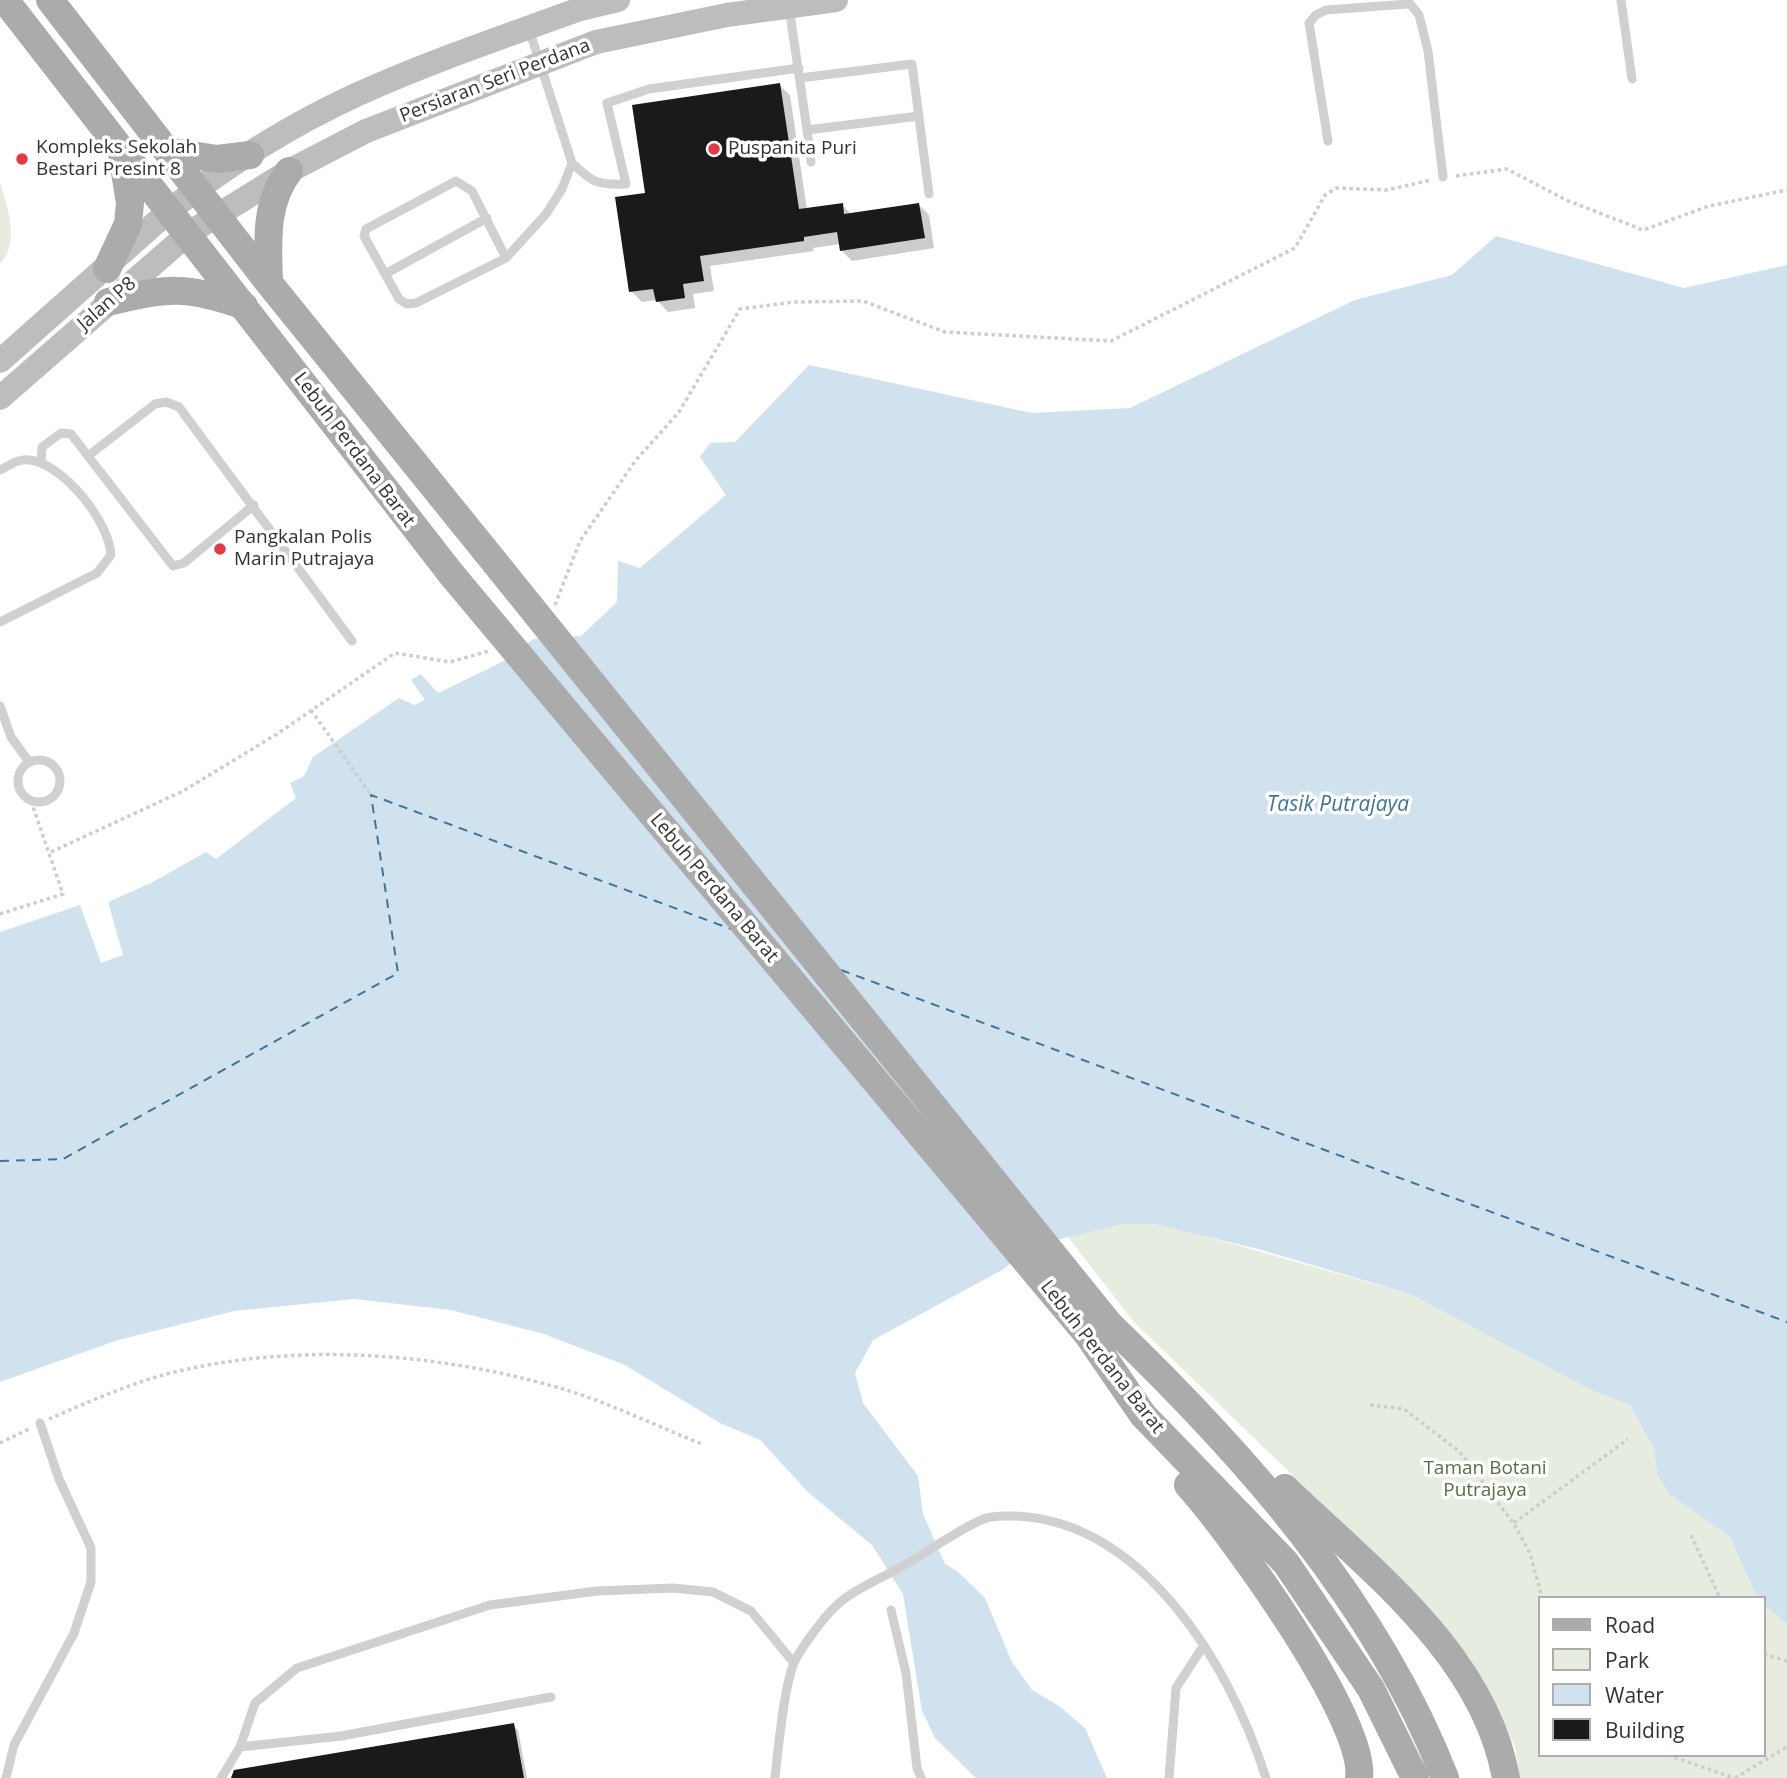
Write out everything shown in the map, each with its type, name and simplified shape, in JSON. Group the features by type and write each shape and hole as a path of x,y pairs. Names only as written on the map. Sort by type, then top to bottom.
{"main road":[{"name":"Lebuh Perdana Barat","path":"5,0 189,233 452,575 1099,1329 1168,1381 1309,1540 1372,1634 1423,1722 1445,1778"},
{"name":"Lebuh Perdana Barat","path":"50,0 269,283 484,549 1099,1329 1143,1415 1286,1563 1371,1689 1415,1778"},
{"path":"107,269 128,224 130,203 122,151"},
{"path":"167,151 218,159 250,155"},
{"path":"269,283 270,214 279,185 289,171"},
{"path":"108,302 181,288 205,292 244,306"},
{"path":"1168,1381 1224,1429 1301,1503 1397,1597 1447,1651 1476,1694 1502,1752 1506,1778"},
{"path":"1143,1415 1174,1469 1199,1498 1295,1629 1352,1735 1360,1758 1359,1778"}],"street":[{"name":"Persiaran Seri Perdana","path":"197,189 250,155 356,95 529,28 618,0"},
{"name":"Persiaran Seri Perdana","path":"218,215 289,171 366,131 540,61 596,42 727,15 836,0"},
{"name":"Jalan P8","path":"0,361 197,189"},
{"name":"Jalan P8","path":"0,398 189,233 218,215"}],"lane":[{"path":"1622,0 1632,79"},
{"path":"1328,141 1309,23 1316,15 1338,5 1407,2 1419,15 1428,51 1443,177"},
{"path":"789,6 811,162"},
{"path":"529,28 572,163 591,181 602,185 626,184 607,103 649,89 912,64 929,194"},
{"path":"807,130 919,116"},
{"path":"506,258 472,191 456,181 366,229 364,236 399,299 407,304 416,303 506,258 546,215 562,189 572,163"},
{"path":"384,274 487,218"},
{"path":"88,456 155,404 166,402 179,407 352,641"},
{"path":"41,463 42,447 61,433 71,434 173,566 184,564 254,505"},
{"path":"0,470 17,461 41,463 73,485 104,527 110,540 111,555 97,573 0,622"},
{"path":"0,706 11,737 29,762"},
{"path":"44,760 57,769 61,776 59,792 53,798 38,803 31,801 19,790 18,782 23,767 29,762 44,760"},
{"path":"6,1778 15,1745 74,1633 91,1582 91,1548 60,1479 40,1423"},
{"path":"775,1778 794,1663 835,1606 988,1517 1050,1518 1080,1530 1112,1549 1164,1593 1204,1645 1242,1712 1266,1778"},
{"path":"220,1778 240,1747 255,1703 297,1668 490,1605 597,1591 673,1588 712,1592 751,1611 794,1663"},
{"path":"891,1610 906,1673 911,1732 921,1778"},
{"path":"1169,1778 1177,1688 1204,1645"},
{"path":"240,1747 341,1736 551,1697"}],"path":[{"path":"554,607 580,541 636,460 679,412 740,309 794,302 863,301 944,332 1111,341 1295,248 1325,195 1337,188 1388,190 1443,177 1507,169 1566,200 1643,230 1709,206 1787,190"},
{"path":"51,852 183,792 312,710 395,653 450,662 484,654 496,647"},
{"path":"312,710 371,795"},
{"path":"0,914 63,894 51,852 31,801"},
{"path":"0,1443 40,1423 161,1376 260,1359 331,1356 413,1361 528,1381 564,1390 702,1444"},
{"path":"1370,1405 1404,1409 1460,1452 1514,1524 1530,1553 1541,1596"},
{"path":"1514,1524 1628,1439"},
{"path":"1691,1535 1719,1596"},
{"path":"1766,1655 1787,1661"},
{"path":"1674,1757 1734,1778 1787,1746"}],"green space":[{"path":"0,182 9,213 11,235 10,245 0,264"},
{"name":"Taman Botani Putrajaya","path":"1123,1224 1154,1224 1410,1294 1593,1391 1630,1405 1654,1449 1657,1474 1670,1495 1730,1537 1756,1596 1538,1596 1538,1757 1766,1757 1766,1607 1787,1624 1787,1778 1520,1778 1515,1746 1470,1659 1404,1583 1134,1322 1068,1237"}],"water":[{"name":"Tasik Putrajaya","path":"1496,236 1684,288 1787,265 1787,1624 1766,1607 1766,1596 1756,1596 1730,1537 1670,1495 1657,1474 1654,1449 1630,1405 1593,1391 1410,1294 1258,1249 1154,1224 1123,1224 1036,1245 1002,1270 873,1340 855,1373 863,1403 918,1476 923,1514 945,1564 957,1571 985,1598 1012,1662 1032,1690 1059,1706 1085,1728 1107,1778 976,1778 935,1738 922,1711 903,1594 872,1545 809,1493 760,1440 720,1423 625,1365 544,1334 451,1310 354,1299 234,1311 118,1340 0,1382 0,932 80,905 101,963 123,955 108,902 151,883 206,852 216,859 296,798 290,783 304,776 313,757 399,698 414,705 425,700 411,680 421,674 438,693 506,660 533,639 581,636 617,602 618,561 640,568 726,495 700,457 710,443 735,442 809,365 1032,413 1130,408 1355,300 1452,275"}],"building":[{"name":"Puspanita Puri","path":"780,83 799,209 843,203 844,214 919,203 925,238 840,251 837,232 804,237 804,241 700,256 704,281 683,284 685,298 656,302 653,289 629,292 615,197 645,193 632,105"},
{"path":"514,1723 524,1778 231,1778 234,1770"}],"ferry route":[{"path":"0,1161 63,1159 398,973 371,795 731,929"},
{"path":"841,970 1787,1322"}],"place":[{"name":"Puspanita Puri","path":"714,149"},
{"name":"Kompleks Sekolah Bestari Presint 8","path":"22,159"},
{"name":"Pangkalan Polis Marin Putrajaya","path":"220,549"}]}
